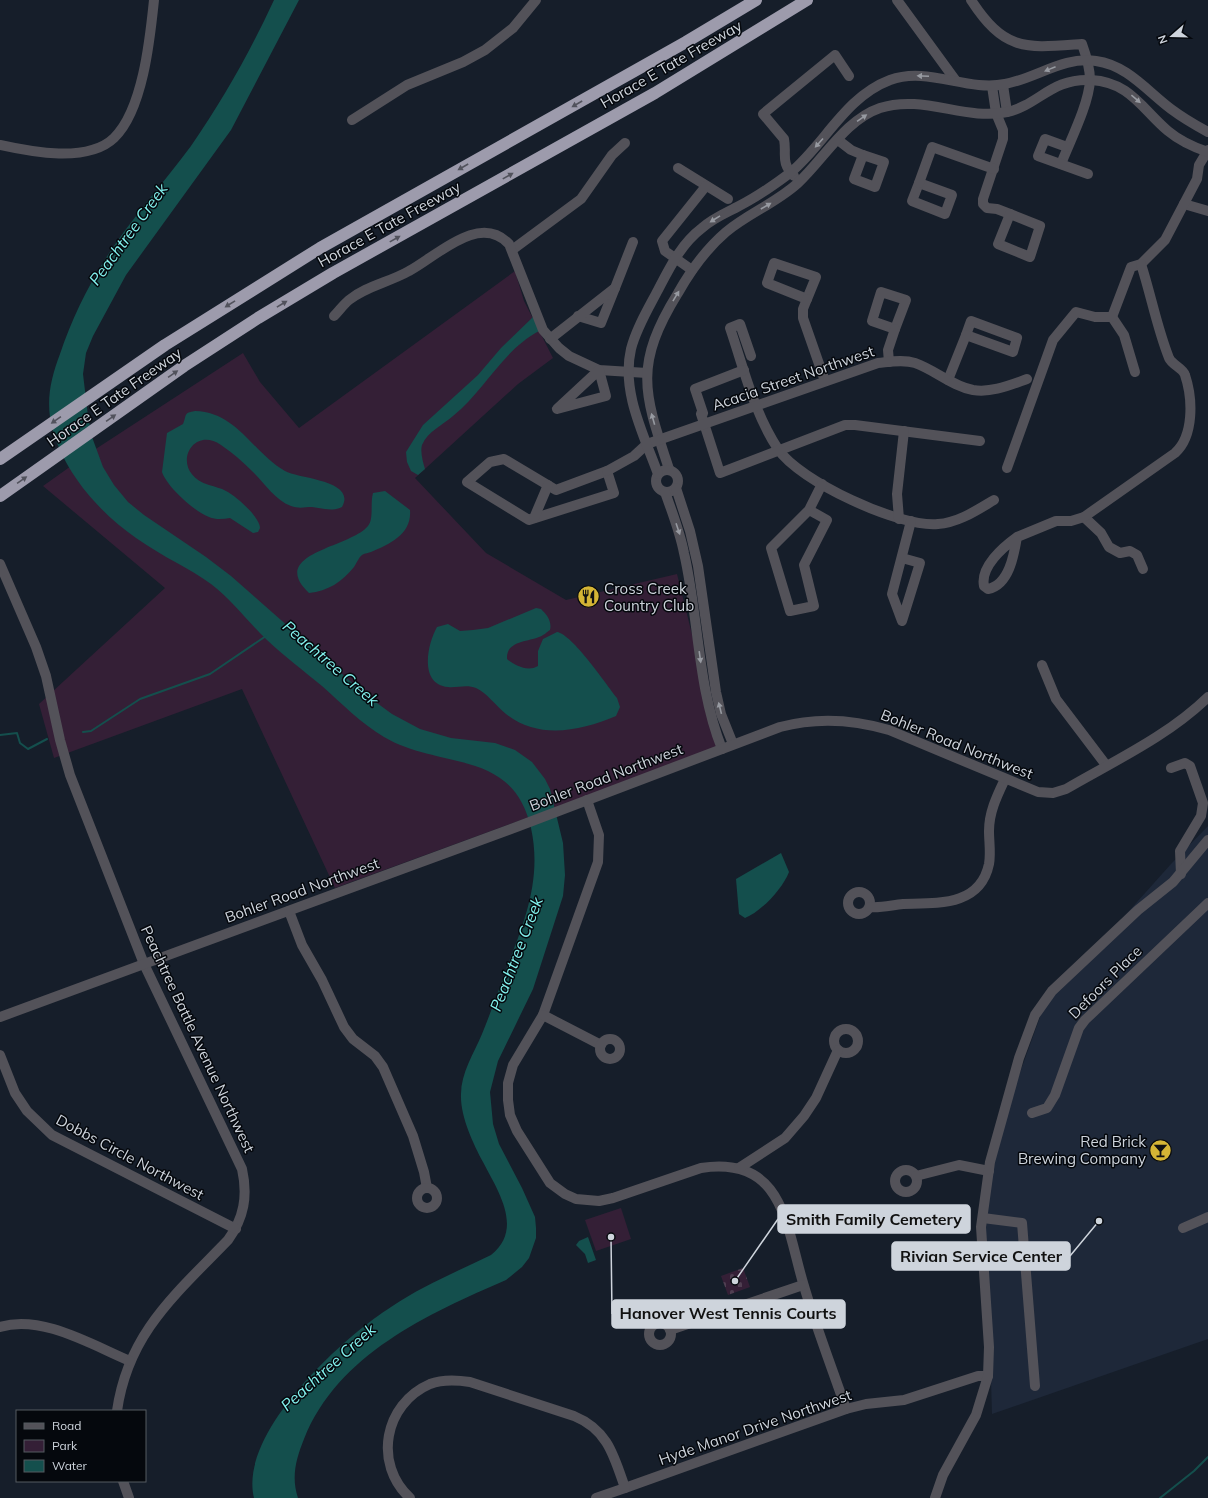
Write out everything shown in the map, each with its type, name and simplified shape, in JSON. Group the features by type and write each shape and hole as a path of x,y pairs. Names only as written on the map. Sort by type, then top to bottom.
{"highway":[{"name":"Horace E Tate Freeway","path":"0,459 166,344 320,248 672,50 756,0"},
{"name":"Horace E Tate Freeway","path":"0,496 220,342 319,281 655,93 807,0"}],"street":[{"path":"0,145 30,152 64,154 90,150 105,144 114,138 124,126 139,89 147,61 154,0"},
{"path":"352,120 407,85 463,62 485,50 513,28 536,0"},
{"path":"897,0 956,80"},
{"path":"971,0 989,26 1008,40 1021,45 1036,48 1082,44 1087,60 1090,80 1087,98 1061,164"},
{"path":"799,182 790,173 784,159 784,139 763,114 834,56 850,76"},
{"path":"722,749 714,729 704,690 684,552 665,492 656,485 658,474 632,400 628,371 631,349 638,329 674,258 688,240 716,217 757,196 790,173 854,102 875,86 892,79 911,76 928,76 992,86 1003,85 1021,80 1064,63 1087,60 1099,61 1116,67 1133,77 1191,124 1208,132"},
{"path":"1110,84 1116,67"},
{"path":"669,469 649,405 647,373 650,349 658,328 692,270 708,249 726,231 776,200 799,182 838,140 864,116 878,109 894,104 916,103 972,112 1007,112 1024,105 1058,85 1074,81 1090,80 1110,84 1126,91 1140,102 1158,122 1181,141 1208,151 1199,165 1197,179 1165,240 1140,264 1131,267 1112,317"},
{"path":"1003,85 1007,112"},
{"path":"992,86 996,113 1003,130 1003,139 983,199 983,204 987,208 997,209 1010,214 1040,226 1030,257 998,244 1010,214"},
{"path":"1158,122 1171,109"},
{"path":"1067,147 1046,139 1038,156 1088,174"},
{"path":"838,140 851,150 863,155"},
{"path":"512,250 581,199 612,155 625,143"},
{"path":"919,183 932,147 994,169"},
{"path":"678,168 728,199"},
{"path":"692,270 665,251 662,241 706,186"},
{"path":"1184,204 1208,211"},
{"path":"334,316 354,296 409,272 426,261 443,247 460,239 479,234 492,233 504,239 512,250 535,311 550,339 569,356 599,370 647,373"},
{"path":"578,316 601,323 633,242"},
{"path":"807,299 767,283 774,263 816,277 803,309 803,318 825,381"},
{"path":"1017,537 1010,568 1000,582 988,590 984,586 983,581 987,571 1003,548 1017,537 1056,521 1084,517 1175,453 1185,440 1189,426 1191,409 1185,374 1170,359 1140,264"},
{"path":"550,339 615,288"},
{"path":"1008,468 1053,340 1076,312 1095,317 1112,317"},
{"path":"1112,317 1124,335 1135,372"},
{"path":"948,380 966,335 972,321 1017,338 1013,352 966,335"},
{"path":"751,356 740,324 730,328 756,406 766,430 778,450 798,470 822,484 875,510 899,519 931,525 947,523 971,513 994,500"},
{"path":"889,362 888,350 895,329"},
{"name":"Acacia Street Northwest","path":"647,444 867,366 889,362 914,363 966,388 984,390 999,389 1027,379"},
{"path":"599,370 606,396 557,409 588,380 599,370"},
{"path":"744,370 695,388 703,413 701,414 703,424 720,473 846,425 980,441"},
{"path":"899,519 897,494 904,431"},
{"path":"607,471 614,493 529,520 467,482 490,462 504,459 556,490 607,471 634,456 647,444"},
{"path":"658,474 662,470 669,469 675,472 678,477 679,483 676,488 671,492 665,492"},
{"path":"808,510 827,520 804,565 814,606 790,611 771,548 808,510 822,484"},
{"path":"534,518 548,485"},
{"path":"676,488 690,530 698,566 716,692 721,714 733,744"},
{"path":"1084,517 1101,533 1108,547 1120,553 1130,550 1137,555 1143,569"},
{"path":"902,558 920,563 902,621 892,594 911,521"},
{"name":"Peachtree Battle Avenue Northwest","path":"0,564 36,647 46,676 60,740 70,775 144,964 242,1169 245,1184 245,1202 242,1216 236,1229 228,1240 157,1316 142,1337 130,1360 124,1378 117,1410"},
{"path":"1042,665 1056,700 1106,765"},
{"name":"Bohler Road Northwest","path":"0,1017 560,811 780,727 799,722 824,719 853,722 889,730 1038,792 1053,793 1066,789 1171,727 1195,710 1207,698"},
{"path":"1171,768 1185,763 1190,766 1203,803 1204,818 1180,851 1181,874"},
{"path":"870,907 948,903 962,898 975,889 984,878 989,866 990,816 994,802 1005,779"},
{"path":"587,800 599,835 598,862 543,1015 513,1065 508,1082 510,1115 544,1176 556,1188 576,1199 599,1201 613,1198 701,1168 722,1166 739,1168 764,1184 780,1204 786,1218 803,1285 846,1409"},
{"path":"935,1498 943,1475 976,1415 988,1376 989,1347 981,1227 990,1162 1019,1058 1035,1015 1045,999 1077,966 1181,874 1208,840"},
{"name":"Defoors Place","path":"1032,1113 1047,1108 1055,1095 1076,1033 1085,1020 1208,903"},
{"path":"289,911 302,945 322,980 344,1027 353,1039 375,1056 383,1067 413,1136 424,1172 427,1188"},
{"path":"543,1015 601,1045"},
{"path":"739,1168 785,1138 804,1116 816,1098 838,1050"},
{"name":"Dobbs Circle Northwest","path":"0,1055 15,1093 27,1111 52,1135 236,1229"},
{"path":"916,1176 959,1165 989,1171"},
{"path":"1183,1228 1208,1217"},
{"path":"983,1218 1022,1224 1035,1386"},
{"path":"670,1330 803,1285"},
{"path":"0,1327 18,1323 40,1324 130,1360"},
{"name":"Hyde Manor Drive Northwest","path":"596,1498 846,1409 866,1404 904,1400 978,1376 988,1376"},
{"path":"410,1498 394,1479 388,1463 387,1447 393,1418 408,1398 419,1390 432,1384 457,1380 470,1382 574,1416 589,1423 601,1434 609,1446 625,1488"},
{"path":"123,1482 129,1498"}],"shaded area":[{"path":"1208,826 1208,1339 992,1414 989,1314 981,1227 1005,1114 1044,1006 1171,864"}],"green space":[{"path":"515,271 524,301 553,358 518,384 415,478 486,553 566,600 677,574 720,747 335,888 242,689 54,758 39,704 165,588 43,486 85,456 243,353 260,382 299,428"},
{"path":"621,1208 631,1239 596,1251 585,1220"},
{"path":"743,1268 750,1287 728,1295 721,1276"}],"water":[{"name":"Peachtree Creek","path":"274,0 299,0 231,130 126,275 93,336 86,353 83,374 92,437 103,467 114,485 128,502 144,515 206,557 231,576 366,695 392,714 420,729 451,738 495,743 515,750 532,762 545,779 550,789 563,843 565,875 563,896 533,989 498,1061 490,1092 493,1124 499,1144 535,1217 536,1238 529,1258 522,1267 506,1280 446,1307 388,1340 362,1360 339,1383 319,1409 301,1446 295,1468 295,1483 298,1498 254,1498 253,1472 262,1445 277,1417 298,1390 322,1364 370,1321 415,1292 491,1255 501,1245 506,1234 507,1222 501,1197 468,1129 461,1102 461,1094 463,1078 468,1063 485,1026 520,933 530,899 533,882 534,846 531,828 522,802 508,785 491,773 472,765 406,747 384,737 352,713 274,646 226,597 211,584 165,557 122,528 103,510 72,473 60,451 52,428 49,401 53,377 69,330 85,294 114,246 191,146 214,111 246,56"},
{"path":"533,317 539,331 514,349 475,395 453,416 428,436 421,448 425,469 418,475 411,471 407,462 406,452 423,425 478,375 501,348"},
{"path":"195,411 210,413 222,418 285,471 334,486 341,491 344,498 342,507 331,509 312,507 299,508 285,503 275,496 253,472 230,451 210,440 201,441 193,445 188,452 187,461 189,470 197,479 224,490 236,497 256,518 260,528 258,532 253,533 230,518 212,518 196,510 175,492 169,485 162,472 167,433 183,424 185,416"},
{"path":"385,491 410,510 410,518 404,532 392,542 362,555 345,577 334,585 309,593 299,580 298,569 304,560 359,534 370,523 373,493"},
{"path":"536,608 541,609 547,616 550,621 550,630 543,635 514,645 508,653 507,659 522,667 534,668 538,666 538,651 543,639 557,632 563,635 580,650 617,698 620,707 616,716 588,726 574,729 546,730 519,722 506,714 484,693 476,688 469,686 448,687 439,684 433,679 429,671 428,653 437,627 448,624 460,631 488,628"},
{"path":"781,853 789,872 786,878 771,899 758,911 745,918 739,914 736,879"},
{"path":"588,1237 596,1260 588,1263 585,1254 576,1245 579,1241"}],"waterway":[{"path":"83,732 91,731 140,699 210,674 266,636"},
{"path":"0,735 17,733 20,743 28,749 47,739"},
{"path":"1160,1498 1194,1471 1208,1457"}],"place":[{"name":"Cross Creek Country Club","path":"589,597"},
{"name":"Red Brick Brewing Company","path":"1161,1150"},
{"name":"Rivian Service Center","path":"1099,1221"},
{"name":"Hanover West Tennis Courts","path":"611,1237"},
{"name":"Smith Family Cemetery","path":"735,1281"}]}
